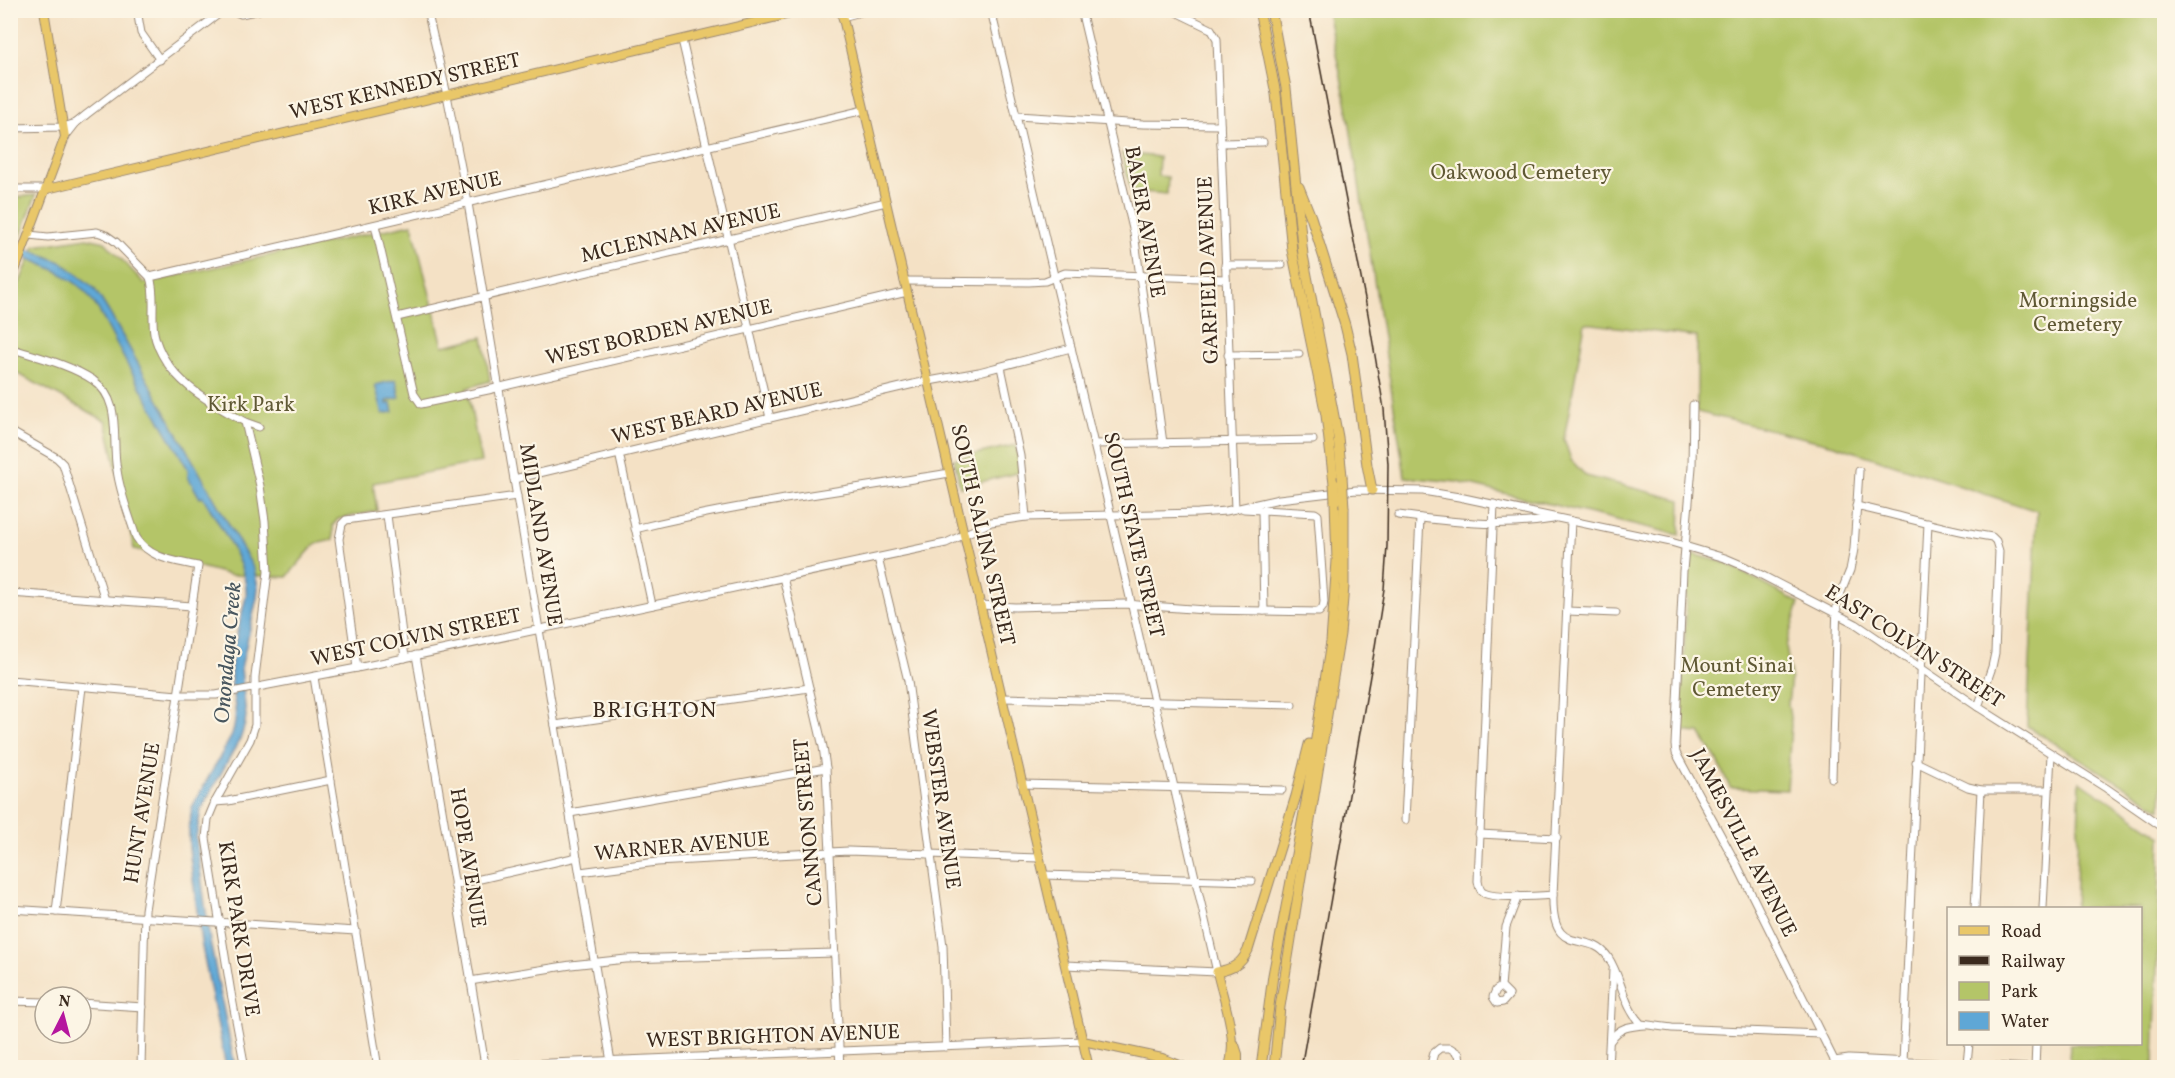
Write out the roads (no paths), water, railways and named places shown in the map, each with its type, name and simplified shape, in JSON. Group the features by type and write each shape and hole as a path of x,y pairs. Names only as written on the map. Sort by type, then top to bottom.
{"highway":[{"path":"1259,10 1275,94 1292,250 1326,415 1334,483 1337,561 1335,610 1306,802 1272,975 1261,1068"},
{"path":"1271,10 1286,88 1303,255 1338,437 1344,508 1344,586 1340,634 1280,1007 1274,1068"},
{"path":"1295,176 1311,217 1345,325 1352,354 1366,465 1372,490"},
{"path":"1217,972 1237,965 1244,960 1248,950 1296,796 1321,695"}],"main road":[{"path":"10,284 65,137 44,10"},
{"name":"WEST KENNEDY STREET","path":"47,189 807,10"},
{"name":"SOUTH SALINA STREET","path":"842,14 1089,1068"},
{"name":"SOUTH STATE STREET","path":"1217,972 1232,1033 1229,1068"},
{"path":"1232,1033 1238,1054 1238,1068"},
{"path":"1083,1041 1162,1058 1187,1068"}],"street":[{"path":"137,10 141,33 160,60"},
{"path":"65,137 76,123 224,10"},
{"path":"231,10 241,14 259,10"},
{"name":"MIDLAND AVENUE","path":"427,10 447,95 468,203 612,1064"},
{"path":"842,14 868,10"},
{"name":"SOUTH STATE STREET","path":"991,10 1217,972"},
{"name":"BAKER AVENUE","path":"1081,10 1126,197 1163,443"},
{"name":"GARFIELD AVENUE","path":"1172,10 1214,31 1218,46 1235,508"},
{"path":"682,40 770,418"},
{"name":"KIRK AVENUE","path":"150,277 864,110"},
{"path":"1017,116 1220,125"},
{"path":"10,128 63,127 76,123"},
{"path":"1221,143 1263,142"},
{"name":"WEST KENNEDY STREET","path":"10,189 47,189"},
{"name":"MCLENNAN AVENUE","path":"397,317 886,202"},
{"path":"375,225 397,317"},
{"path":"27,239 97,232 116,242 150,277 153,285 154,332 165,360 189,387 245,422 259,427"},
{"path":"1225,265 1282,265"},
{"path":"904,281 1029,282 1045,281 1065,273 1226,279"},
{"name":"WEST BORDEN AVENUE","path":"397,317 414,394 419,403 426,404 907,292"},
{"name":"HUNT AVENUE","path":"10,348 78,372 101,388 115,414 117,471 136,537 141,545 150,552 198,566 147,891 141,1068"},
{"name":"WEST BEARD AVENUE","path":"514,479 770,418 1000,367 1071,348"},
{"path":"1228,355 1299,354"},
{"path":"1000,367 1020,456 1026,517"},
{"name":"JAMESVILLE AVENUE","path":"1693,405 1692,467 1685,546 1676,753 1740,870 1836,1064"},
{"name":"KIRK PARK DRIVE","path":"245,422 260,486 268,572 258,650 255,687 256,712 254,731 215,802 208,819 206,838 216,922 245,1068"},
{"path":"10,431 57,458 63,464 105,600"},
{"path":"1094,444 1313,440"},
{"path":"619,453 652,605"},
{"path":"1832,778 1837,602 1850,570 1854,549 1859,471"},
{"path":"635,530 672,520 781,499 949,473"},
{"name":"EAST COLVIN STREET","path":"964,535 999,519 1198,513 1279,500 1372,490 1423,491 1494,504 1685,546 1746,567 1874,635 1978,707 2164,828"},
{"path":"357,668 339,539 342,524 346,520 517,496"},
{"path":"1279,500 1280,512"},
{"path":"1494,504 1478,880 1480,890 1486,894 1553,896"},
{"path":"1856,506 1956,531 1992,537 1996,541 1999,551 1995,653 1978,707"},
{"name":"EAST COLVIN STREET","path":"1235,508 1318,515 1324,602 1322,610 1313,613 1264,611"},
{"path":"980,605 1015,607 1131,605 1264,611 1262,512"},
{"path":"387,515 405,658"},
{"name":"EAST COLVIN STREET","path":"1398,515 1493,525 1529,523 1557,518"},
{"path":"1405,820 1420,518"},
{"path":"1571,521 1553,896 1554,918 1562,933 1576,942 1600,949 1608,957 1628,1005 1636,1018 1645,1025"},
{"path":"1903,1062 1928,523"},
{"name":"WEST COLVIN STREET","path":"10,680 178,695 216,695 416,656 878,558 946,543 964,535"},
{"name":"WEBSTER AVENUE","path":"878,558 908,681 945,963 946,1047"},
{"name":"CANNON STREET","path":"783,577 826,768 840,1068"},
{"path":"10,592 192,606"},
{"path":"1567,611 1616,613"},
{"name":"HOPE AVENUE","path":"416,656 484,1065"},
{"path":"314,677 378,1068"},
{"path":"56,912 82,687"},
{"path":"555,725 809,688"},
{"path":"1002,699 1292,705"},
{"path":"2043,907 2051,753"},
{"path":"1916,762 1968,787 1981,790 2048,790"},
{"path":"570,813 826,768"},
{"path":"215,802 331,780"},
{"path":"1022,784 1282,790"},
{"path":"1976,907 1981,790"},
{"path":"1479,834 1557,838"},
{"name":"WARNER AVENUE","path":"580,872 657,862 830,852 1039,858"},
{"name":"WARNER AVENUE","path":"454,885 577,857"},
{"path":"1043,875 1252,881"},
{"path":"1501,987 1506,927 1518,896"},
{"path":"10,909 356,931"},
{"path":"470,981 595,962 835,953"},
{"path":"1065,964 1217,972"},
{"path":"1608,1068 1613,968"},
{"path":"10,1001 33,1002"},
{"path":"93,1004 143,1007"},
{"path":"2163,1068 2164,1021"},
{"path":"1610,1042 1616,1032 1623,1028 1645,1025 1821,1034"},
{"name":"WEST BRIGHTON AVENUE","path":"429,1068 612,1064 1083,1041"},
{"path":"1967,1064 1969,1045"},
{"path":"1836,1064 1849,1059 2033,1068 2036,1045"},
{"path":"1430,1068 1434,1053 1440,1048 1450,1048 1460,1054 1461,1068"}],"water":[{"path":"10,242 61,262 94,288 254,569 258,587 257,598 241,668 245,724 241,737 201,810 196,838 210,941 235,1067 226,1067 201,942 189,848 189,829 192,807 232,735 235,708 231,670 246,596 243,572 224,532 188,477 188,469 98,309 78,285 59,272 11,251"},
{"path":"396,380 400,398 387,401 387,404 391,403 393,412 383,414 375,385"}],"railway":[{"path":"1301,1068 1384,589 1388,464 1384,409 1368,314 1309,10"}],"district":[{"name":"BRIGHTON","path":"655,711"}],"park label":[{"name":"Oakwood Cemetery","path":"1521,173"},
{"name":"Morningside Cemetery","path":"2078,313"},
{"name":"Kirk Park","path":"251,405"},
{"name":"Mount Sinai Cemetery","path":"1737,678"}],"water label":[{"name":"Onondaga Creek","path":"229,653"}]}
